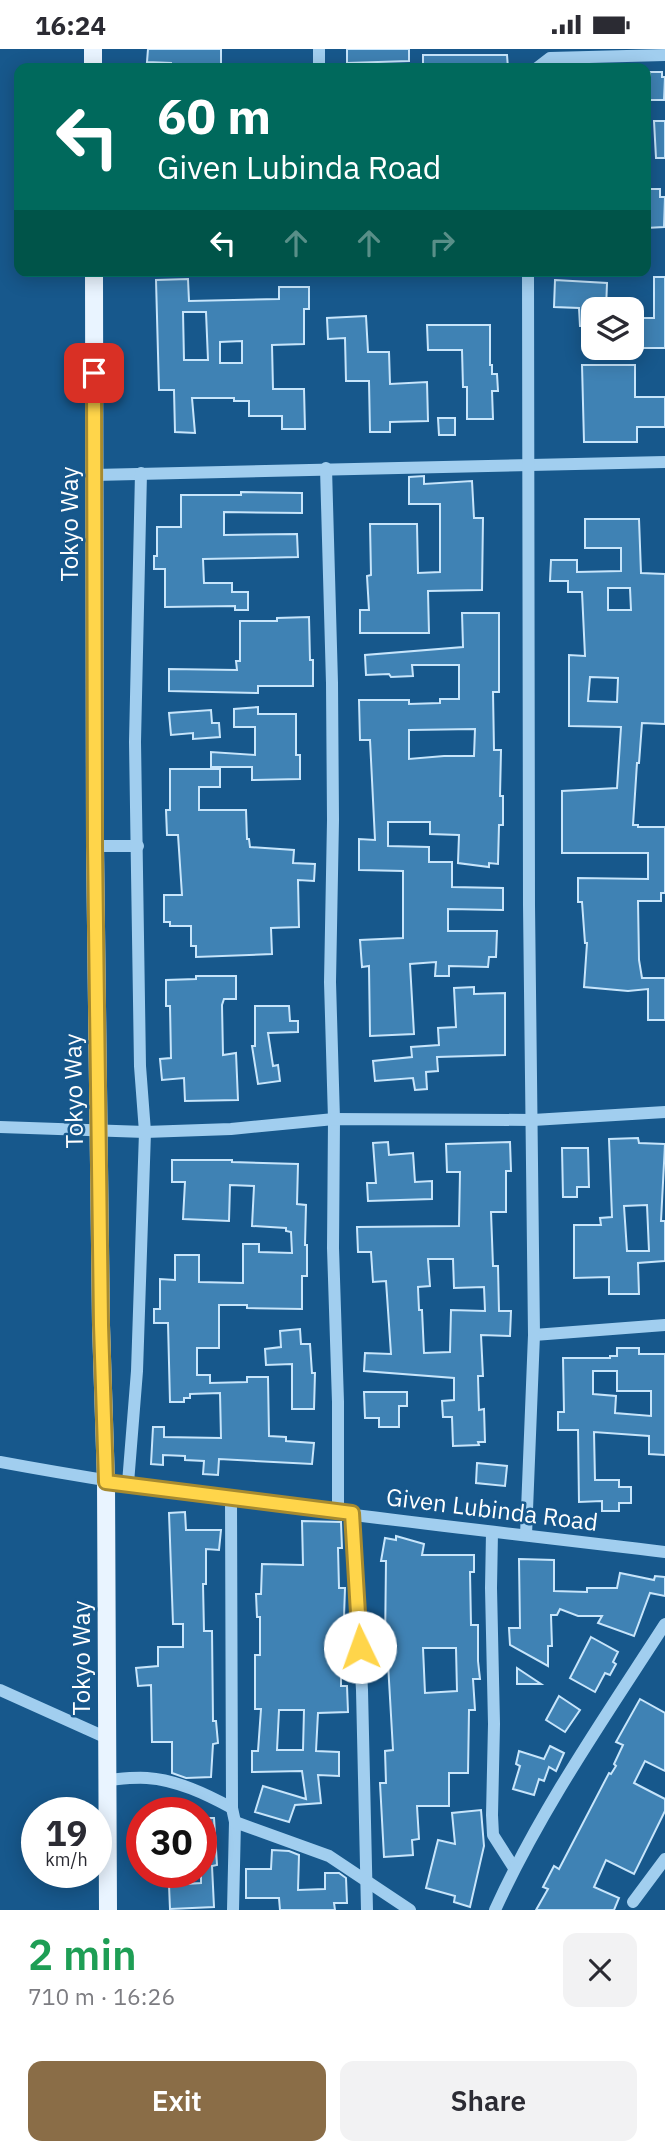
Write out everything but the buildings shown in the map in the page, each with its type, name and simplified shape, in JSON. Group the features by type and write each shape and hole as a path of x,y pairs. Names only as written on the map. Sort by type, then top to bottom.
{"main road":[{"name":"Tokyo Way","path":"94,277 95,846 101,1325 106,1482 108,1910"}],"street":[{"path":"544,63 550,58 665,55"},
{"path":"526,1535 534,1335 528,905 528,277"},
{"path":"94,475 665,462"},
{"path":"326,468 332,697 330,982 338,1512"},
{"path":"128,1483 137,1371 145,1132 140,1066 135,718 140,609 141,473"},
{"path":"95,846 138,846"},
{"path":"0,1127 145,1132 230,1129 334,1119 533,1120 665,1112"},
{"path":"534,1335 665,1325"},
{"name":"Given Lubinda Road","path":"0,1462 106,1482 231,1499 665,1552"},
{"path":"231,1499 232,1808 235,1822 233,1910"},
{"path":"352,1513 362,1691 368,1910"},
{"path":"492,1532 492,1815 494,1835 514,1868"},
{"path":"495,1910 514,1868 548,1807 665,1624"},
{"path":"0,1690 107,1738"},
{"path":"107,1780 160,1780 201,1792 232,1808"},
{"path":"235,1822 329,1856 410,1910"},
{"path":"633,1902 665,1859"}],"route":[{"path":"94,373 95,846 101,1325 106,1482 352,1513 360,1647"}]}
